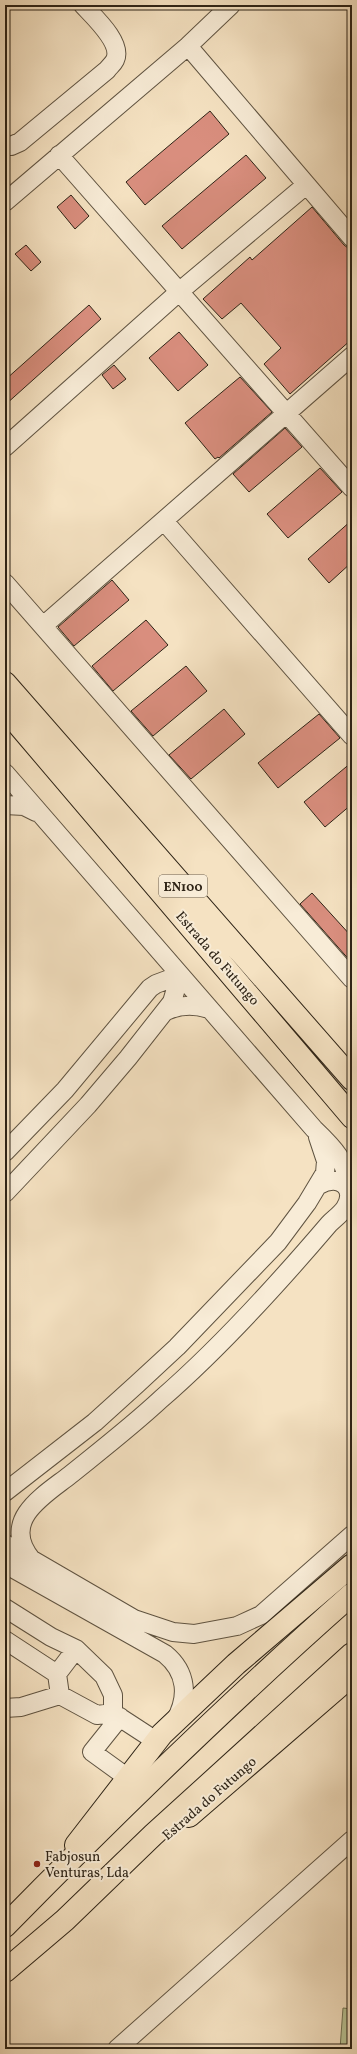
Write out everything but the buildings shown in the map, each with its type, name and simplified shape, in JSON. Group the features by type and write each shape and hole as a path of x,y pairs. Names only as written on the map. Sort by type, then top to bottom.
{"main road":[{"name":"Estrada do Futungo","path":"5,683 352,1079"},
{"name":"Estrada do Futungo","path":"5,709 352,1117"},
{"path":"38,1893 156,1742 175,1721 273,1631 352,1565"},
{"path":"5,1926 124,1806 291,1647 352,1594"},
{"name":"Estrada do Futungo","path":"65,1920 154,1835 352,1654"},
{"name":"Estrada do Futungo","path":"5,1971 159,1842 352,1675"}],"street":[{"path":"5,146 11,146 20,142 107,70 115,60 116,49 110,37 83,5"},
{"path":"5,202 188,46 231,5"},
{"path":"188,46 352,238"},
{"path":"59,155 352,488"},
{"path":"5,447 180,291 306,185"},
{"path":"43,626 352,356"},
{"path":"164,521 352,736"},
{"path":"5,583 352,979"},
{"path":"5,773 38,813 314,1129 328,1142 341,1159 348,1176 349,1201 215,1348 178,1384 27,1513 22,1522 20,1533 22,1544 26,1553 32,1560"},
{"path":"5,805 24,806 38,813"},
{"path":"150,941 156,968 150,988"},
{"path":"5,1152 65,1090 150,988 156,984 180,975"},
{"path":"9,1185 88,1105 166,1011 172,1002 180,975"},
{"path":"166,1011 178,1006 199,1006 209,1009"},
{"path":"5,1492 94,1422 159,1363 278,1242 307,1203 325,1173 326,1161 322,1145 314,1129"},
{"path":"319,1185 328,1180 337,1180 344,1183 349,1201"},
{"path":"195,1328 192,1337 195,1346 198,1349 207,1351 215,1348"},
{"path":"159,1363 168,1360 180,1366 182,1376 178,1384"},
{"path":"5,1544 134,1619 166,1630 194,1634 237,1626 261,1615 352,1535"},
{"path":"5,1564 165,1654 174,1662 181,1671 185,1694 182,1709 175,1721"},
{"path":"5,1608 50,1637 76,1649 104,1676 113,1695 116,1715 92,1752 128,1778"},
{"path":"5,1640 57,1674"},
{"path":"60,1695 57,1674 76,1649"},
{"path":"5,1708 21,1707 60,1695 97,1715 116,1715 156,1742"},
{"path":"117,2049 352,1840"}],"green space":[{"path":"343,2008 352,2009 352,2049 340,2049"}],"place":[{"name":"Fabjosun Venturas, Lda","path":"37,1864"}]}
